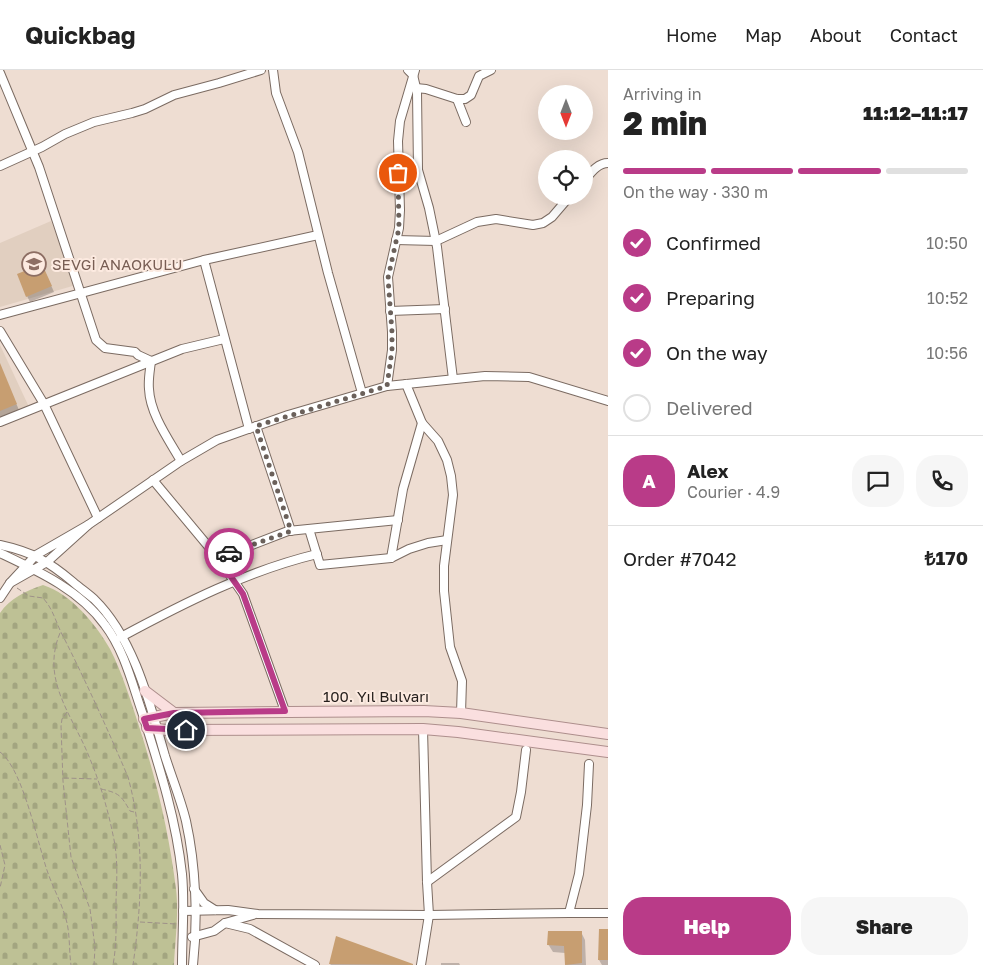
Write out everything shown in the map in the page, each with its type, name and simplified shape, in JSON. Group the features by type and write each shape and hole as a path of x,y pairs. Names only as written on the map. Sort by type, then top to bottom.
{"main road":[{"path":"145,691 174,713"},
{"name":"100. Yıl Bulvarı","path":"151,723 174,713 424,711 461,713 608,734"},
{"path":"151,723 423,729 608,752"}],"street":[{"path":"0,166 94,122 145,109 174,94 261,70"},
{"path":"272,70 276,93 298,152 318,235 362,393"},
{"path":"416,88 426,89 457,99 465,99 471,95 480,76 491,70"},
{"path":"412,72 416,88 418,170 436,242 453,379"},
{"path":"387,386 392,350 388,278 399,228 400,210 397,157 400,121 412,72"},
{"path":"0,73 33,152 96,340 100,345 113,350 135,352 151,361"},
{"path":"457,99 466,122"},
{"path":"593,171 603,163 608,163"},
{"path":"396,240 436,242 476,222 485,220 503,219 534,225 543,223 552,217 562,205"},
{"path":"0,315 204,260 318,235"},
{"path":"204,260 224,339 252,427 291,531"},
{"path":"390,311 445,309"},
{"path":"0,331 44,404 98,518"},
{"path":"0,422 182,349 224,339"},
{"path":"151,361 149,389 152,404 181,461"},
{"path":"0,598 10,583 36,555 88,525 181,461 217,440 252,427 387,386 485,376 529,377 608,401"},
{"path":"406,384 422,423 438,441 448,460 451,476 452,495 444,566 445,613 450,646 462,681 461,713"},
{"path":"391,558 403,489 422,423"},
{"path":"153,480 235,580 243,594 285,711"},
{"path":"218,558 291,531 398,520"},
{"path":"10,583 47,562 88,525"},
{"path":"309,529 320,565 391,558 421,545 447,540"},
{"path":"0,545 36,555 94,599 121,637 132,659 145,691 174,824 182,875 182,965"},
{"path":"0,553 27,565 79,598 106,625 125,663 151,723 186,820 194,889 195,937 193,965"},
{"path":"121,637 183,604 235,580 289,561 317,554"},
{"path":"421,965 429,915 423,729"},
{"path":"427,882 516,817 526,750"},
{"path":"569,913 579,874 587,805 589,764"},
{"path":"194,889 204,903 215,910"},
{"path":"183,911 215,910 258,914 429,915 608,913"},
{"path":"183,936 195,937 214,931 225,923 258,914"},
{"path":"225,923 250,929 315,965"}],"path":[{"path":"10,583 29,596 43,598 50,605 60,632 82,674 128,777 140,849 141,880 134,965"},
{"path":"60,632 55,644 55,672 58,694 90,758 114,837 116,859 116,948 113,965"},
{"path":"67,712 62,719 61,726 63,778 71,856 90,909 94,927 94,965"},
{"path":"0,752 10,763 19,782 49,875 63,909 67,926 71,965"},
{"path":"63,778 97,779"},
{"path":"100,788 117,793 122,797 130,811 135,812"},
{"path":"0,845 5,865 0,888"},
{"path":"139,922 183,925"}],"shaded area":[{"name":"SEVGİ ANAOKULU","path":"51,221 76,285 0,307 0,243"},
{"path":"0,345 29,407 0,419"}],"green space":[{"path":"43,585 63,595 73,603 98,630 110,649 129,695 145,744 170,847 177,898 174,965 0,965 0,613 19,596"}],"building":[{"path":"42,264 52,286 26,297 17,274"},
{"path":"0,363 17,404 0,411"},
{"path":"599,929 608,929 608,960 598,960"},
{"path":"548,931 582,931 582,963 565,965 564,946 547,945"},
{"path":"336,936 413,964 413,965 329,964"}],"way so far":[{"path":"229,553 291,531 256,426 387,386 392,350 388,278 399,228 398,173"}],"place":[{"name":"SEVGİ ANAOKULU","path":"34,264"}],"route":[{"path":"186,730 147,728 144,719 174,713 285,711 243,594 218,558 229,553"}]}
